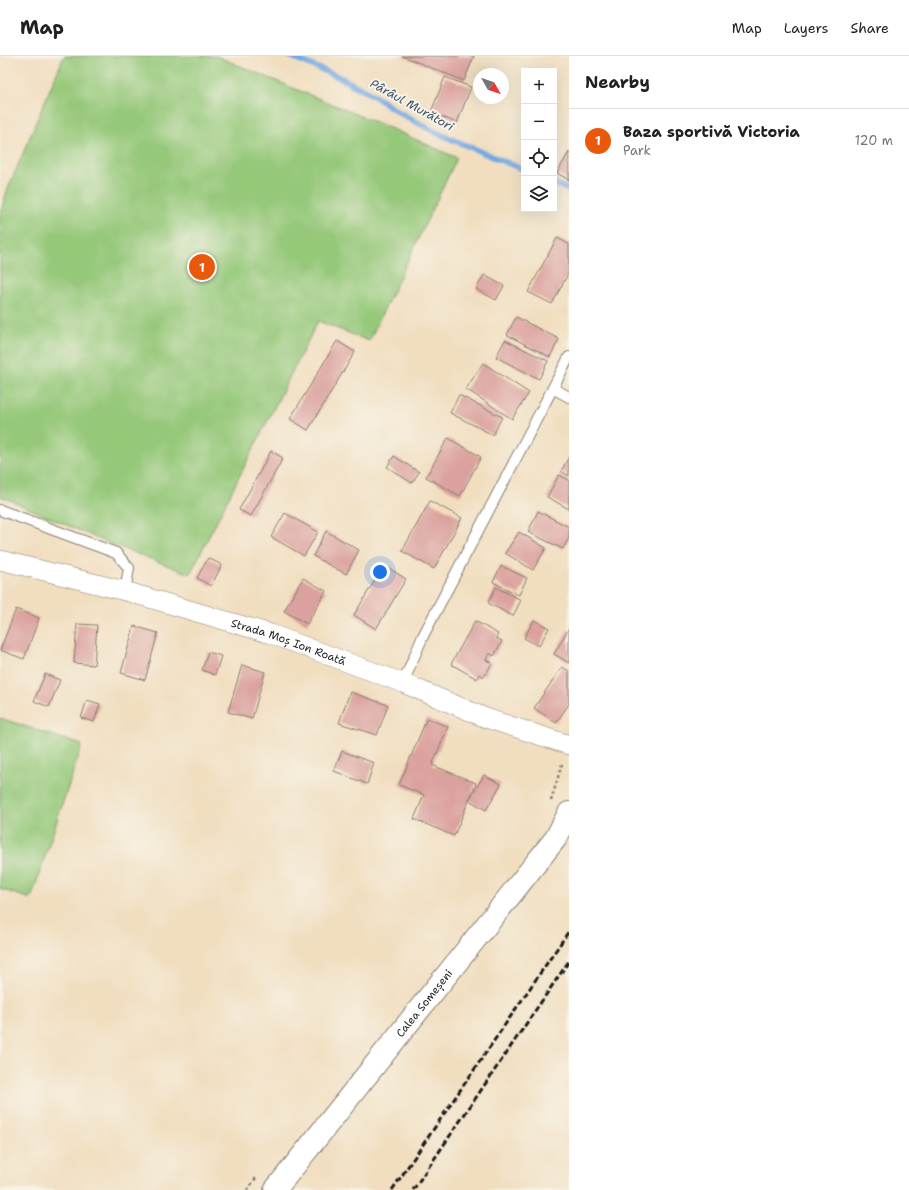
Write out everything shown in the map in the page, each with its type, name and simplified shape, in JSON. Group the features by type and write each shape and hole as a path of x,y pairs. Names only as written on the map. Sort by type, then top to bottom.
{"main road":[{"name":"Calea Someșeni","path":"275,1190 556,838 569,813"}],"street":[{"name":"Strada Moș Ion Roată","path":"0,560 125,591 271,634 403,683 486,718 569,745"}],"lane":[{"path":"403,683 423,636 569,358"},
{"path":"554,389 569,397"},
{"path":"0,510 116,553 129,568 125,591"}],"path":[{"path":"550,802 569,745"},
{"path":"247,1190 258,1175"}],"green space":[{"path":"64,56 216,56 397,131 457,158 369,341 318,321 190,574 106,542 0,496 0,214 7,191"},
{"path":"0,718 82,745 31,899 0,889"}],"building":[{"path":"402,56 474,56 464,81"},
{"path":"445,77 471,87 457,123 431,112"},
{"path":"569,152 569,180 557,173"},
{"path":"557,238 569,244 569,272 552,304 528,292"},
{"path":"484,275 504,286 496,300 476,289"},
{"path":"516,317 559,339 550,357 507,335"},
{"path":"505,340 548,361 539,379 496,357"},
{"path":"337,341 355,352 308,430 290,419"},
{"path":"483,363 529,393 512,419 466,389"},
{"path":"459,395 502,417 493,435 450,413"},
{"path":"448,438 481,457 460,496 426,477"},
{"path":"271,451 283,458 251,516 239,510"},
{"path":"394,456 419,472 412,483 387,467"},
{"path":"569,457 569,476 561,471"},
{"path":"559,475 569,480 569,509 547,497"},
{"path":"430,501 462,518 434,569 402,551"},
{"path":"538,511 569,527 569,538 563,549 528,532"},
{"path":"285,513 318,532 304,556 271,537"},
{"path":"326,531 359,550 346,574 313,556"},
{"path":"519,532 546,548 533,570 505,553"},
{"path":"208,558 222,565 211,586 197,578"},
{"path":"384,565 406,579 376,629 354,615"},
{"path":"501,566 527,578 519,595 493,582"},
{"path":"303,578 326,591 307,624 284,611"},
{"path":"496,587 521,600 513,616 488,603"},
{"path":"16,609 39,618 24,659 0,650"},
{"path":"534,620 549,628 539,646 524,638"},
{"path":"475,621 498,634 496,638 502,641 494,656 489,653 486,660 492,663 484,677 480,674 477,679 451,664"},
{"path":"77,624 97,625 94,665 74,663"},
{"path":"134,626 158,633 145,680 121,673"},
{"path":"569,628 569,663 554,654"},
{"path":"208,652 221,656 215,675 202,670"},
{"path":"242,665 265,672 252,719 228,712"},
{"path":"562,667 569,671 569,704 556,723 534,708"},
{"path":"45,674 60,680 49,707 34,701"},
{"path":"350,692 388,705 377,735 339,723"},
{"path":"87,700 100,704 94,722 81,718"},
{"path":"427,718 448,727 432,765 476,783 454,836 414,819 424,795 399,785"},
{"path":"342,751 374,763 367,784 334,771"},
{"path":"484,775 501,784 486,810 469,800"}],"waterway":[{"name":"Pârâul Murători","path":"290,56 339,77 435,132 521,169"},
{"name":"Pârâul Murători","path":"557,184 569,190"}],"railway":[{"path":"392,1190 569,931"},
{"path":"413,1190 569,961"}],"place":[{"name":"Baza sportivă Victoria","path":"202,267"}]}
